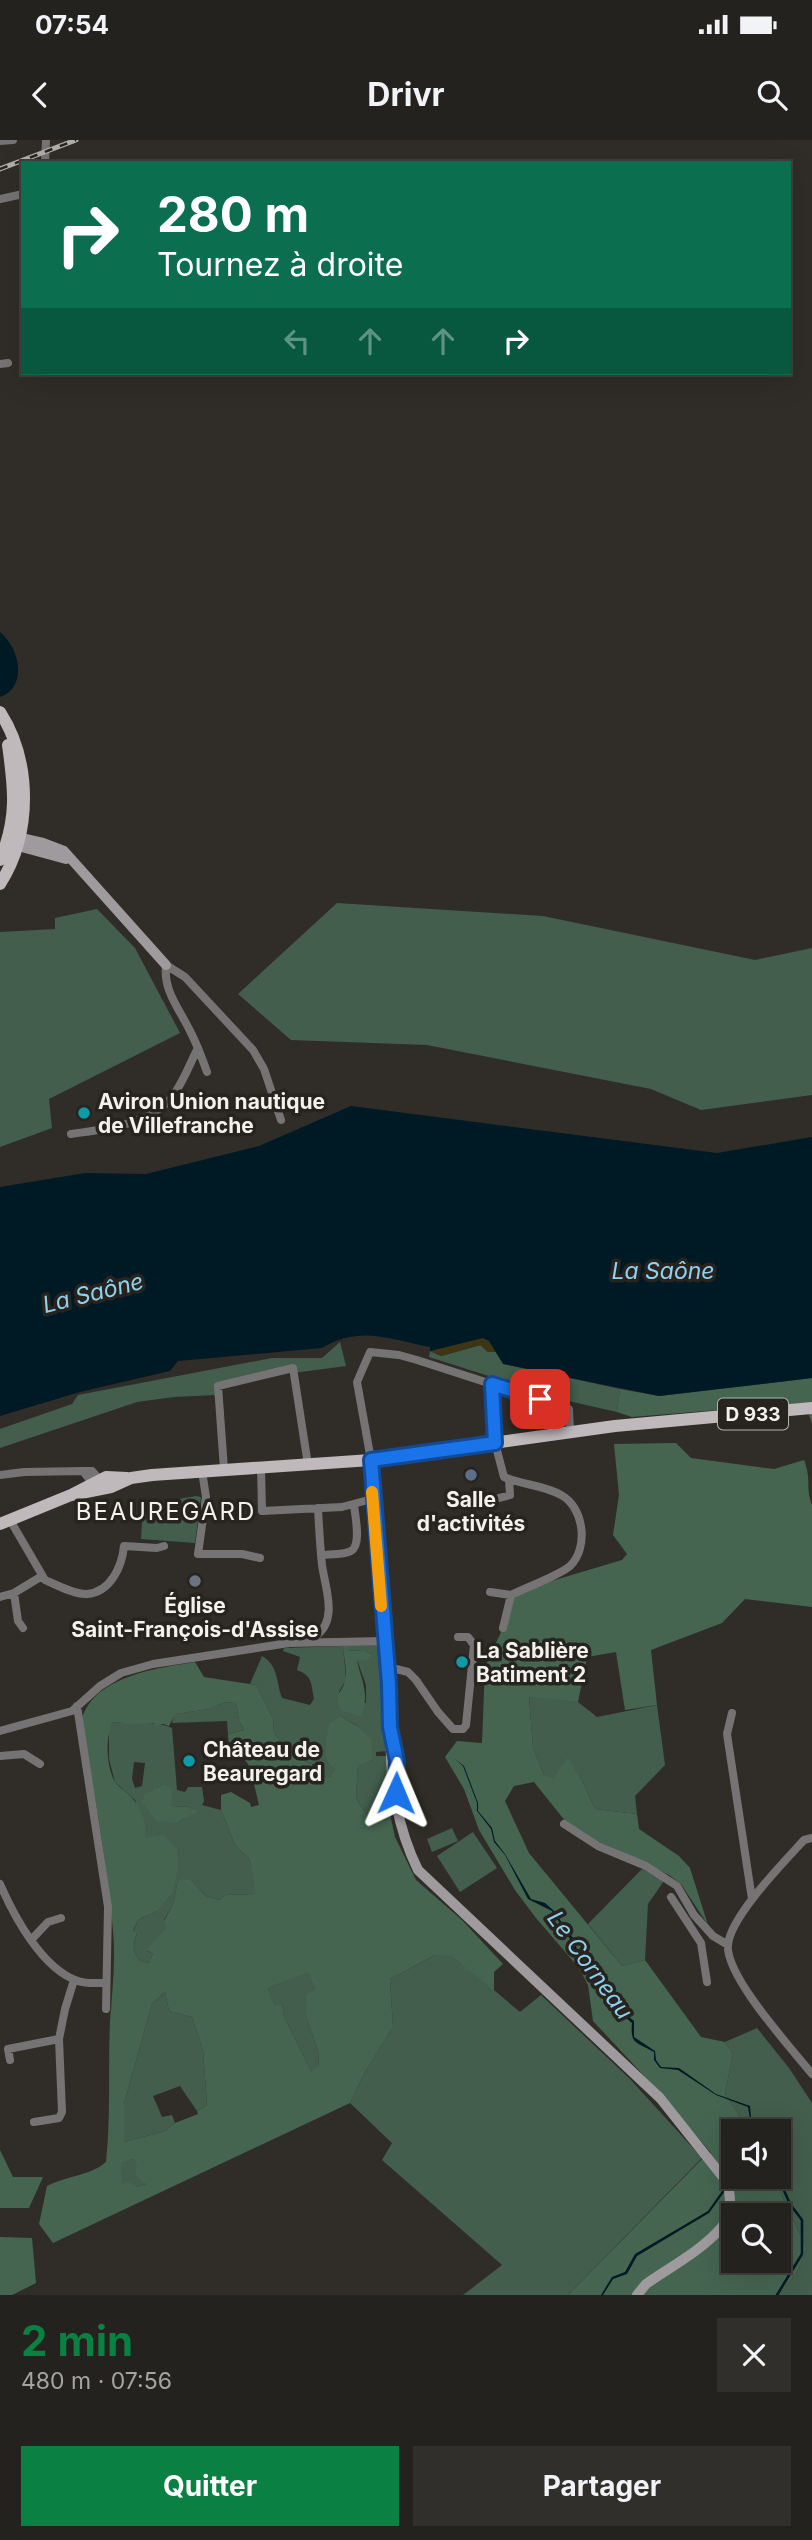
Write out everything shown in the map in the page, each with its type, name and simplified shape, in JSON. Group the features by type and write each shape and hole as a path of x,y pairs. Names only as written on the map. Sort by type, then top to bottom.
{"main road":[{"path":"0,713 15,789 16,840 0,884"},
{"path":"0,860 16,840"},
{"name":"D 933","path":"5,1522 98,1484 106,1476 131,1478 371,1460 569,1431 812,1408"}],"street":[{"path":"0,141 13,140"},
{"path":"45,161 46,140"},
{"path":"0,199 19,195"},
{"path":"16,840 78,865 166,964 185,977 253,1050 264,1069 281,1120"},
{"path":"166,964 168,992 198,1048 207,1072"},
{"path":"71,1134 118,1127 148,1116 172,1098 198,1048"},
{"path":"569,1431 569,1409 399,1354 370,1352 357,1382 371,1460 391,1736 397,1761 396,1793 402,1833 418,1870 626,2064 675,2115 719,2172 730,2191 730,2209 722,2227 646,2284 637,2295"},
{"path":"224,1469 218,1386 293,1368 308,1465"},
{"path":"490,1592 511,1595 570,1566 579,1549 582,1525 573,1502 559,1493 504,1477 495,1443 492,1384"},
{"path":"261,1468 262,1511 354,1505 372,1499"},
{"path":"0,1475 92,1471 98,1484"},
{"path":"202,1471 206,1500 198,1554 260,1558"},
{"path":"484,1502 510,1495 509,1479"},
{"path":"321,1555 350,1552 354,1548 354,1505"},
{"path":"317,1634 325,1625 328,1608 318,1508"},
{"path":"5,1522 45,1580 86,1594 100,1590 119,1572 124,1545 157,1548 164,1546"},
{"path":"0,1597 14,1593 42,1576"},
{"path":"14,1593 18,1621 23,1628"},
{"path":"503,1628 511,1595"},
{"path":"388,1667 408,1672 453,1729 463,1729 471,1694 474,1645 468,1637 458,1637"},
{"path":"0,1731 75,1709 100,1686 121,1673 153,1664 279,1644 384,1640"},
{"path":"75,1709 107,1907 106,2009"},
{"path":"732,1713 727,1734 752,1899"},
{"path":"0,1756 24,1754 40,1764"},
{"path":"564,1824 598,1846 646,1866 677,1885 694,1915 713,1936 728,1945"},
{"path":"812,1838 804,1840 752,1899 728,1945 732,1966 761,2012 812,2074"},
{"path":"0,1884 15,1918 49,1962 74,1980 105,1983"},
{"path":"671,1897 701,1942 707,1982"},
{"path":"31,1940 48,1922 61,1918"},
{"path":"701,1942 713,1936"},
{"path":"34,2122 59,2118 62,2112 59,2039 74,1980"},
{"path":"10,2060 8,2049 59,2039"}],"green space":[{"path":"337,903 543,916 755,960 812,948 812,1095 701,1110 651,1089 427,1045 291,1040 238,994"},
{"path":"97,909 135,948 180,1033 49,1099 52,1128 0,1147 0,932 55,929 55,918"},
{"path":"340,1342 346,1366 293,1373 293,1369 218,1386 215,1395 137,1402 0,1448 0,1429 72,1404 78,1395 272,1358 322,1358"},
{"path":"481,1345 488,1352 496,1352 504,1364 620,1389 617,1412 564,1400 429,1357 430,1351 441,1356"},
{"path":"812,1378 812,1424 805,1403 632,1417 617,1412 620,1389 659,1396"},
{"path":"676,1443 691,1458 774,1469 804,1460 808,1473 812,1505 812,1607 745,1599 722,1623 651,1650 657,1705 625,1710 616,1652 587,1657 578,1702 529,1697 533,1748 544,1775 553,1778 568,1757 595,1809 637,1814 639,1829 679,1856 690,1868 708,1925 681,1884 669,1875 574,1832 534,1782 514,1786 505,1801 529,1853 622,1966 645,1960 701,2037 725,2042 733,2054 725,2093 741,2119 721,2119 721,2189 779,2189 785,2203 721,2203 721,2273 791,2273 791,2215 807,2249 797,2272 779,2295 568,2295 711,2153 663,2096 593,2021 588,1985 579,1968 515,1890 479,1830 464,1789 445,1757 457,1741 482,1743 485,1666 503,1628 514,1595 538,1585 622,1560 627,1554 613,1535 619,1495 614,1444"},
{"path":"201,1497 195,1543 141,1539 143,1505"},
{"path":"348,1645 377,1645 386,1751 376,1752 376,1756 387,1756 391,1819 370,1820 356,1798 358,1764 373,1760 368,1737 360,1729 341,1716 332,1776 316,1779 312,1768 323,1767 323,1764 312,1764 293,1757 274,1733 273,1719 256,1685 250,1684 262,1656 274,1669 282,1698 310,1705 314,1699 312,1685 306,1675 297,1670 300,1657 283,1651 284,1648 343,1646 346,1679 339,1692 366,1703 366,1685 357,1660 373,1655 364,1650 348,1651"},
{"path":"348,1645 349,1651 364,1650 373,1655 368,1660 357,1661 365,1695 361,1716 342,1711 338,1701 346,1676 343,1646"},
{"path":"195,1662 204,1677 256,1685 273,1719 274,1733 293,1757 312,1764 316,1779 331,1776 335,1769 327,1760 326,1754 329,1724 341,1716 360,1728 371,1739 373,1760 358,1765 356,1798 370,1820 391,1819 395,1837 416,1880 462,1920 503,1964 494,1972 494,1991 452,1956 435,1955 390,1979 393,2027 350,2103 53,2243 39,2224 47,2186 100,2167 106,2162 108,2144 114,1943 103,1851 82,1719 89,1704 113,1684 146,1671","holes":["225,1702 236,1703 244,1730 228,1734 230,1758 243,1757 250,1767 259,1805 251,1807 250,1803 231,1792 221,1795 221,1810 235,1845 250,1860 256,1894 226,1895 219,1900 206,1896 191,1880 181,1879 164,1921 167,1927 146,1950 153,1954 148,1963 139,1960 133,1948 137,1932 133,1931 138,1920 157,1911 173,1891 178,1870 177,1850 164,1835 145,1838 144,1819 139,1808 112,1775 108,1752 110,1728 113,1722 169,1726 175,1714 210,1709","308,1972 315,1990 306,1994 307,2019 318,2051 319,2066 311,2071 284,2016 282,2004 275,2006 268,1988","165,1992 169,2011 192,2017 203,2050 207,2105 197,2111 198,2114 175,2123 165,2131 124,2142 124,2104 152,2004","134,2159 137,2167 135,2175 146,2184 136,2187 127,2181 121,2185 122,2162"]},
{"path":"529,1696 578,1702 597,1717 657,1705 665,1765 635,1796 637,1814 595,1809 568,1758 553,1779 544,1775 533,1748"},
{"path":"225,1702 236,1703 244,1730 228,1734 227,1721 172,1723 174,1714 210,1709"},
{"path":"113,1722 158,1724 172,1728 177,1790 185,1792 188,1787 202,1787 202,1805 221,1810 235,1845 250,1860 257,1894 226,1895 219,1900 206,1896 191,1880 177,1885 173,1904 164,1920 168,1927 147,1951 153,1954 148,1963 139,1960 133,1948 137,1933 133,1932 138,1920 157,1911 148,1839 144,1838 135,1800 115,1782 109,1759 109,1730","holes":["134,1762 145,1763 142,1786 135,1788 132,1779","157,1787 173,1790 170,1806 189,1807 198,1811 177,1823"]},
{"path":"165,1784 173,1790 171,1806 189,1807 199,1811 177,1823 156,1821 142,1802 145,1794"},
{"path":"452,1828 458,1841 432,1852 427,1839"},
{"path":"473,1832 497,1868 460,1892 437,1856"},
{"path":"642,1869 666,1878 648,1904 645,1960 622,1966 588,1924"},
{"path":"435,1955 452,1955 520,2012 541,1995 630,2079 702,2158 568,2295 463,2295 502,2265 382,2160 392,2143 350,2103 393,2027 390,1979"},
{"path":"308,1971 315,1990 307,2019 318,2051 319,2067 311,2071 284,2016 282,2004 275,2007 268,1988"},
{"path":"165,1992 169,2011 192,2017 203,2050 207,2105 197,2111 180,2086 153,2096 162,2117 172,2115 175,2123 165,2131 124,2142 124,2104 152,2004"},
{"path":"757,2028 789,2068 812,2103 812,2295 779,2295 797,2272 807,2249 791,2215 791,2203 785,2203 779,2189 791,2189 791,2119 741,2119 725,2093 733,2054 725,2042"},
{"path":"0,2150 13,2177 43,2177 29,2208 0,2208"},
{"path":"134,2159 146,2184 136,2187 120,2186 122,2161"},
{"path":"0,2237 32,2238 36,2283 12,2295 0,2295"}],"sand":[{"path":"483,1338 489,1341 496,1352 488,1352 480,1345 441,1356 430,1351"}],"water":[{"path":"0,632 16,656 18,676 9,692 0,697"},
{"name":"La Saône","path":"351,1106 717,1153 812,1137 812,1378 659,1396 503,1364 489,1341 483,1338 430,1351 430,1347 362,1335 336,1341 322,1348 178,1361 170,1371 80,1392 0,1416 0,1187 85,1173 146,1174 259,1146"},
{"path":"454,1758 464,1766 478,1803 478,1811 492,1828 495,1841 505,1854 531,1899 545,1903 553,1910 573,1938 578,1952 594,1964 619,2009 634,2021 634,2037 655,2051 656,2060 661,2067 679,2068 716,2094 750,2106 751,2119 748,2107 716,2095 678,2070 660,2068 654,2060 654,2052 633,2039 632,2023 617,2010 592,1965 576,1954 552,1911 528,1899 505,1855 494,1842 491,1829 477,1811 477,1803 463,1766"},
{"path":"724,2189 709,2213 637,2256 627,2274 613,2279 601,2295 612,2277 625,2272 635,2254 708,2211"}],"waterway":[{"path":"777,2295 802,2254 802,2220 783,2189"}],"railway":[{"path":"0,169 76,140"}],"slow traffic":[{"path":"372,1492 381,1606"}],"place":[{"name":"Aviron Union nautique de Villefranche","path":"84,1113"},
{"name":"Salle d'activités","path":"471,1475"},
{"name":"Église Saint-François-d'Assise","path":"195,1581"},
{"name":"La Sablière Batiment 2","path":"462,1662"},
{"name":"Château de Beauregard","path":"189,1761"}],"district":[{"name":"BEAUREGARD","path":"166,1511"}],"route":[{"path":"396,1793 397,1761 390,1727 388,1667 372,1499 371,1460 495,1443 492,1384 540,1399"}],"water label":[{"name":"Le Corneau","path":"590,1965"}]}
